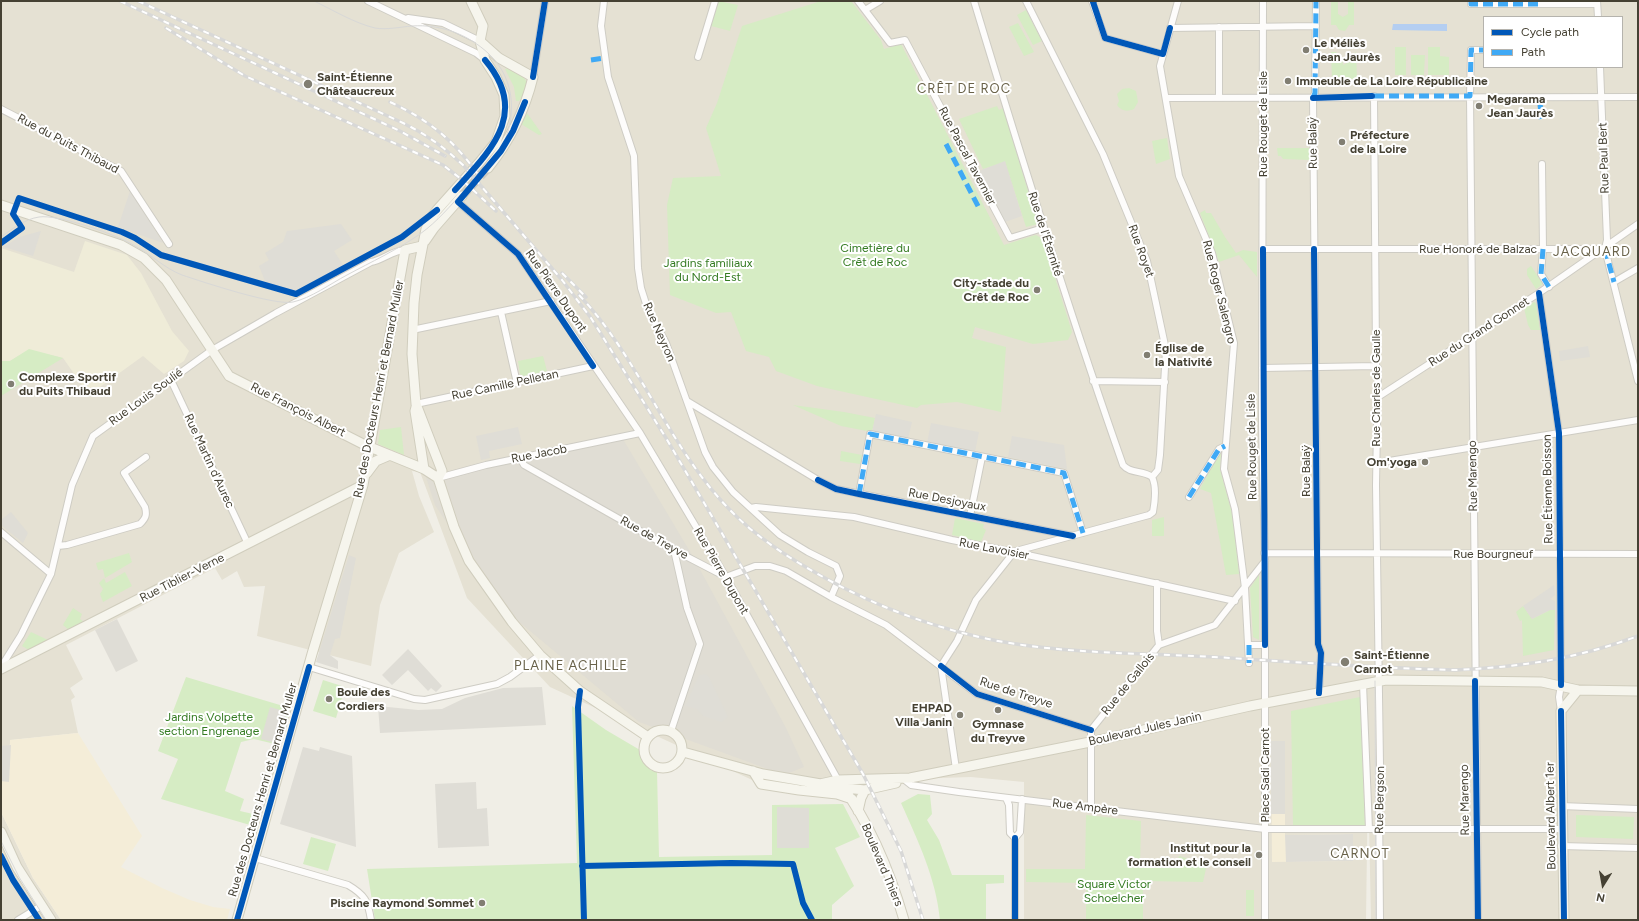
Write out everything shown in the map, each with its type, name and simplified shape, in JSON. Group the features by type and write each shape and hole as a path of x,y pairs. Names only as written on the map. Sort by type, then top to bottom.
{"main road":[{"path":"424,469 415,412 416,404 412,330 417,275 422,246 431,218 496,142 505,116 505,105 501,86 485,60 480,41 483,26 471,1"},
{"path":"480,41 499,58 533,77 525,102 507,141 488,168"},
{"path":"422,246 434,228 460,199"},
{"name":"Rue François Albert","path":"1,205 121,245 144,258 171,286 229,376 370,447 424,469 438,478"},
{"name":"Rue Louis Soulié","path":"405,250 422,246"},
{"name":"Rue des Docteurs Henri et Bernard Muller","path":"237,920 309,667 363,485 405,250"},
{"path":"416,404 442,471 438,478 454,527 470,560 512,622 540,654 580,691 648,737"},
{"path":"365,475 376,461 390,455"},
{"name":"Rue Tiblier-Verne","path":"1,668 363,485"},
{"name":"Boulevard Jules Janin","path":"683,752 753,771 849,789 865,790 908,779 1090,742 1265,703 1379,681 1542,682 1578,690 1638,691"},
{"path":"1561,711 1578,690"},
{"name":"Boulevard Albert 1er","path":"1561,711 1561,846 1564,920"},
{"path":"659,730 672,731 681,740 683,752 676,764 664,769 657,768 647,760 644,755 644,748 648,737 659,730"},
{"path":"753,771 761,784 837,794 852,799"},
{"name":"Boulevard Jules Janin","path":"820,784 838,780 908,779"},
{"name":"Boulevard Thiers","path":"838,780 849,789 858,812 887,870 904,920"},
{"name":"Boulevard Jules Janin","path":"849,789 877,780"},
{"name":"Boulevard Thiers","path":"858,812 861,798 865,790"},
{"path":"1,832 17,867 51,920"}],"street":[{"path":"368,1 476,52 485,60"},
{"path":"533,77 545,1"},
{"name":"Rue Neyron","path":"604,1 601,26 608,77 634,156 638,268 641,288 648,310 666,343 708,460 733,492 780,535 808,552 836,566 840,576 831,598"},
{"path":"698,57 715,1"},
{"name":"Rue Pascal Tavernier","path":"858,1 890,43 905,40 1010,238 1043,228"},
{"path":"865,10 880,1"},
{"name":"Rue de l'Éternité","path":"974,1 1043,228 1093,381 1123,465 1129,470 1152,477"},
{"name":"Rue Royet","path":"1026,1 1103,154 1147,261 1166,350 1159,464 1156,474 1152,477 1155,487 1153,510 1147,516 1083,533"},
{"path":"1093,1 1105,38 1163,54"},
{"name":"Rue Roger Salengro","path":"1178,1 1160,66 1179,176 1212,253 1234,343 1224,469 1235,509 1245,588 1249,662"},
{"name":"Rue Rouget de Lisle","path":"1263,1 1262,368 1265,561 1265,703"},
{"name":"Rue Balaÿ","path":"1316,1 1315,93 1313,98 1318,644 1321,653 1319,693"},
{"path":"1471,3 1538,4 1597,2 1598,16"},
{"path":"402,17 443,23 480,41"},
{"path":"1170,28 1316,26"},
{"path":"1219,27 1219,98"},
{"name":"Rue Marengo","path":"1478,920 1472,447 1470,96 1471,50 1483,50"},
{"name":"Rue Paul Bert","path":"1600,68 1607,240 1605,249 1638,381"},
{"name":"Rue Charles de Gaulle","path":"1374,96 1376,366 1378,368 1374,553 1379,681"},
{"path":"1166,98 1638,96"},
{"name":"Rue du Puits Thibaud","path":"1,109 121,171 168,244"},
{"path":"1542,164 1543,249 1541,274 1549,287"},
{"name":"Rue Pierre Dupont","path":"460,199 518,254 640,433 726,577 838,780"},
{"name":"Rue du Grand Gonnet","path":"1378,397 1549,287 1605,249 1638,224"},
{"name":"Rue Honoré de Balzac","path":"1263,249 1605,249"},
{"name":"Rue Louis Soulié","path":"1,668 21,635 51,574 72,485 93,436 170,378 212,350 283,309 371,262 381,261 400,250 405,250"},
{"path":"1614,282 1638,268"},
{"name":"Rue Étienne Boisson","path":"1539,293 1560,433 1561,685"},
{"path":"412,330 551,301"},
{"path":"501,312 517,383"},
{"name":"Rue Camille Pelletan","path":"416,404 593,366"},
{"path":"1262,368 1376,366"},
{"name":"Rue Martin d'Aurec","path":"170,378 248,544"},
{"path":"1093,381 1165,382"},
{"name":"Rue Desjoyaux","path":"687,401 829,486 859,494 1073,536"},
{"path":"1376,463 1638,420"},
{"name":"Rue Jacob","path":"438,478 486,465 640,433"},
{"path":"859,494 870,434 1064,473 1083,533 1014,552 976,600 957,641 941,666 956,769"},
{"path":"1189,497 1219,449 1225,446"},
{"path":"58,546 67,545 140,524 146,518 147,513 145,508 124,473 146,457"},
{"path":"970,516 982,457"},
{"name":"Rue de Treyve","path":"520,458 524,465 674,550 726,577 754,566 770,566 786,571 831,598 886,625 977,694 1091,730"},
{"name":"Rue Lavoisier","path":"751,508 756,507 854,517 945,539 1014,552 1235,601"},
{"path":"1,532 51,574"},
{"path":"672,731 700,644 687,608 674,550"},
{"name":"Rue Bourgneuf","path":"1264,553 1638,554"},
{"name":"Rue de Gallois","path":"1091,730 1159,645 1215,625 1265,561"},
{"path":"1157,583 1157,632 1159,645"},
{"path":"1249,645 1265,645"},
{"path":"309,667 414,699 425,700 497,684 510,677 540,654"},
{"name":"Rue Bergson","path":"1379,681 1380,920"},
{"name":"Rue Bergson","path":"1363,684 1369,829"},
{"name":"Boulevard Albert 1er","path":"1561,685 1559,702 1561,711"},
{"name":"Place Sadi Carnot","path":"1265,703 1266,829 1561,829"},
{"path":"1091,730 1091,808"},
{"name":"Rue Ampère","path":"908,779 911,785 922,787 1266,829"},
{"path":"1006,798 1009,805 1010,834 1014,838 1015,920"},
{"path":"1014,838 1020,832 1022,799"},
{"path":"1561,806 1638,809"},
{"path":"1265,920 1266,829"},
{"path":"1561,846 1638,848"},
{"path":"255,858 348,885 362,893 369,907 371,920"},
{"path":"18,920 41,906"}],"shaded area":[{"path":"1,1 1638,1 1638,920 1371,920 1368,774 1366,920 1024,920 1024,782 971,777 761,784 550,687 467,598 420,472 412,471 419,496 434,532 399,553 380,605 371,666 257,636 265,586 244,587 237,571 222,580 215,568 66,645 83,679 70,688 75,697 71,700 78,733 11,740 1,781"},
{"path":"1005,161 1022,216 1005,222 979,171"},
{"path":"130,191 163,243 118,227"},
{"path":"341,224 352,240 334,251 345,268 296,294 267,286 259,266 269,260 265,253 283,242 287,231"},
{"path":"41,231 33,256 4,247 19,237"},
{"path":"85,241 127,255 141,273 172,331 189,351 184,361 164,374 143,356 89,395 63,358 29,350 10,361 1,361 1,248 74,272"},
{"path":"1588,346 1590,357 1560,361 1559,351"},
{"path":"876,414 912,422 908,439 872,432"},
{"path":"931,423 979,432 975,452 927,443"},
{"path":"518,427 522,444 489,451 490,458 481,460 476,436"},
{"path":"621,436 692,555 786,728 804,767 784,775 639,722 505,610 435,505 426,477"},
{"path":"1012,436 1064,445 1067,469 1008,457"},
{"path":"11,512 28,533 23,543 1,525 1,520"},
{"path":"349,555 356,558 340,638 335,639 330,655 338,661 338,669 316,662"},
{"path":"1554,585 1555,595 1550,599 1555,601 1555,610 1550,610 1532,619 1523,606"},
{"path":"117,619 138,661 116,672 95,630"},
{"path":"408,649 442,686 436,692 431,688 428,691 408,670 392,685 382,675"},
{"path":"706,674 709,677 728,717 721,722 703,716 697,709 685,706 699,675"},
{"path":"542,687 546,725 380,733 378,706 418,710 442,709 465,698 503,688"},
{"path":"270,707 287,712 279,744 261,739"},
{"path":"78,733 142,836 121,867 162,888 190,900 213,907 230,909 227,920 61,920 33,878 1,812 1,781 9,781 10,740"},
{"path":"1271,741 1285,741 1285,835 1353,834 1353,861 1272,862"},
{"path":"1271,741 1285,741 1285,814 1271,814"},
{"path":"11,745 9,782 1,781 1,746"},
{"path":"303,747 319,751 320,747 352,756 356,847 280,824"},
{"path":"476,782 477,809 487,808 489,846 438,848 435,784"},
{"path":"777,807 809,808 809,848 777,848"},
{"path":"1,812 33,878 61,920 1,920"},
{"path":"1353,834 1353,861 1286,862 1285,835"}],"green space":[{"path":"718,1 738,5 730,31 711,26"},
{"name":"Cimetière du Crêt de Roc","path":"821,1 851,1 881,40 884,49 901,44 1004,245 1036,235 1043,239 1072,332 1068,340 1033,344 975,327 972,338 1006,347 1001,412 957,402 921,405 917,408 817,386 776,371 769,357 746,351 731,312 716,313 670,295 667,205 673,178 721,176 706,128 717,103 742,26"},
{"path":"1331,1 1338,1 1338,14 1343,17 1348,14 1348,1 1354,1 1354,25 1349,25 1345,31 1339,30 1336,25 1331,25"},
{"path":"1026,10 1042,41 1033,45 1017,15"},
{"path":"1018,23 1034,52 1024,56 1009,27"},
{"path":"1395,47 1406,47 1406,75 1395,75"},
{"path":"1428,47 1440,47 1440,56 1449,57 1449,75 1428,75"},
{"path":"1356,51 1357,79 1332,79 1331,52 1336,52 1338,57 1342,59 1343,65 1353,60"},
{"path":"1411,55 1425,55 1424,75 1411,75"},
{"path":"508,68 524,78 527,84 526,89 519,101 516,101 514,87 505,69"},
{"path":"1129,88 1136,91 1138,102 1134,109 1120,109 1117,105 1119,101 1117,94 1122,89"},
{"path":"997,106 999,110 1003,108 1038,224 1026,227 1005,162 983,169 959,119"},
{"path":"527,113 542,134 539,135 521,124"},
{"path":"1167,138 1170,159 1156,164 1152,141"},
{"path":"1277,148 1310,148 1310,160 1283,159 1281,156 1278,156"},
{"path":"1205,210 1206,213 1211,213 1236,253 1243,250 1257,252 1257,277 1239,255 1219,262 1200,213"},
{"path":"1531,266 1543,284 1536,289 1527,275 1527,269"},
{"path":"1534,302 1536,303 1540,330 1531,330 1528,325 1524,308"},
{"name":"Complexe Sportif du Puits Thibaud","path":"29,349 63,358 1,396 1,361 10,361"},
{"path":"543,356 547,371 523,376 520,374 518,361"},
{"path":"793,405 875,418 872,432 841,426"},
{"path":"401,427 404,455 378,444 380,430"},
{"path":"841,451 862,455 860,464 840,461"},
{"path":"1219,453 1221,454 1220,469 1233,517 1239,574 1226,575 1211,493 1200,489"},
{"path":"1164,517 1164,536 1152,536 1152,520"},
{"path":"955,518 984,524 983,528 986,530 981,542 952,535"},
{"path":"129,553 132,562 105,578 103,569 98,570 96,563"},
{"path":"125,572 132,586 103,602 100,594 103,589 99,583 104,578 106,583"},
{"path":"1259,575 1259,640 1253,637 1250,588"},
{"path":"1523,606 1532,619 1550,610 1555,610 1554,650 1523,656 1522,620 1520,621 1516,612"},
{"path":"73,608 82,614 80,619 84,622 69,630 63,625"},
{"path":"31,632 48,640 29,650 22,646"},
{"name":"Jardins Volpette section Engrenage","path":"186,677 290,708 279,745 254,739 241,742 225,791 244,799 240,811 253,814 250,825 161,799 178,759 158,751"},
{"name":"Boule des Cordiers","path":"323,680 345,687 336,718 313,711"},
{"path":"1360,697 1365,826 1293,826 1291,711"},
{"path":"572,706 606,730 640,750 647,765 657,771 659,857 772,855 772,805 843,804 860,837 835,848 854,886 832,905 832,920 375,920 367,869 577,863"},
{"path":"918,794 930,795 932,814 927,820 939,840 952,875 1004,875 1004,883 986,884 986,920 940,920 935,889 920,846 901,803"},
{"name":"Square Victor Schoelcher","path":"1086,815 1141,821 1140,867 1175,868 1179,856 1207,864 1203,882 1143,881 1143,920 1086,920 1086,883 1026,882 1026,869 1085,869"},
{"path":"1576,815 1634,817 1633,839 1576,837"},
{"path":"311,837 336,844 328,871 303,864"},
{"path":"1246,890 1254,890 1254,916 1246,916"}],"water":[{"path":"1393,24 1447,24 1447,31 1392,30"}],"tunnel":[{"path":"1540,101 1541,119"},
{"path":"462,196 488,168"}],"tram line":[{"path":"1,237 19,225 34,218 48,217 60,219 88,226 127,241 169,269 182,275 239,293 271,300 293,302 314,294 393,251 420,234 438,219 486,168 497,155 504,143 509,129 511,116 511,102 505,76 498,64 481,47 453,32 422,26 389,29 375,28 351,20 314,1"},
{"path":"1375,681 1376,920"},
{"path":"1,841 19,877 46,920"}],"railway":[{"path":"120,1 400,131 445,156"},
{"path":"138,1 403,123 427,137 442,147 463,165 562,280 591,318 666,438 863,774 901,851 923,920"},
{"path":"166,28 245,76 443,165 461,179 496,211"},
{"path":"390,102 417,116 451,142 479,176"},
{"path":"562,273 586,297"},
{"path":"579,295 601,320 620,348 691,462 711,488 743,523 777,549 800,564 845,589 887,608 931,624 998,641 1079,651 1455,670 1503,667 1570,656 1593,651 1638,636"}],"marked path":[{"path":"1313,98 1315,93 1316,1"},
{"path":"1471,1 1471,4 1538,4"},
{"path":"1374,96 1470,96 1471,50 1483,50"},
{"path":"591,60 605,58"},
{"path":"1540,101 1541,119"},
{"path":"946,144 980,210"},
{"path":"1543,249 1541,274 1549,287"},
{"path":"1605,249 1614,282"},
{"path":"859,494 870,434 1064,473 1083,533"},
{"path":"1189,497 1219,449 1225,446"},
{"path":"1249,645 1249,663"}],"cycle path":[{"path":"533,77 545,1"},
{"path":"1094,1 1093,2 1105,38 1163,54 1170,28"},
{"path":"455,190 492,145 500,130 505,114 504,97 498,79 485,60"},
{"path":"1313,98 1372,96"},
{"path":"525,102 513,131 501,151 458,202 518,254 593,366"},
{"path":"1,243 22,228 13,214 19,198 122,232 135,238 161,255 296,294 402,237 437,210"},
{"path":"1263,249 1265,645"},
{"path":"1314,249 1318,644 1321,653 1319,693"},
{"path":"1539,293 1559,433 1561,685"},
{"path":"818,480 836,489 1073,536"},
{"path":"941,666 977,694 1091,730"},
{"path":"237,920 309,667"},
{"path":"1475,681 1478,920"},
{"path":"580,691 578,707 584,920"},
{"path":"1561,711 1564,920"},
{"path":"1015,838 1015,920"},
{"path":"1,856 13,880 39,920"},
{"path":"582,866 731,863 793,864 803,903 812,920"}],"place":[{"name":"Le Méliès Jean Jaurès","path":"1306,50"},
{"name":"Immeuble de La Loire Républicaine","path":"1288,81"},
{"name":"Saint-Étienne Châteaucreux","path":"308,84"},
{"name":"Megarama Jean Jaurès","path":"1479,106"},
{"name":"Préfecture de la Loire","path":"1342,142"},
{"name":"City-stade du Crêt de Roc","path":"1037,290"},
{"name":"Église de la Nativité","path":"1147,355"},
{"name":"Complexe Sportif du Puits Thibaud","path":"11,384"},
{"name":"Om'yoga","path":"1425,462"},
{"name":"Saint-Étienne Carnot","path":"1345,662"},
{"name":"Boule des Cordiers","path":"329,699"},
{"name":"Gymnase du Treyve","path":"998,710"},
{"name":"EHPAD Villa Janin","path":"960,715"},
{"name":"Institut pour la formation et le conseil","path":"1259,855"},
{"name":"Piscine Raymond Sommet","path":"482,903"}],"district":[{"name":"CRÊT DE ROC","path":"964,89"},
{"name":"JACQUARD","path":"1592,252"},
{"name":"PLAINE ACHILLE","path":"571,666"},
{"name":"CARNOT","path":"1360,854"}],"park label":[{"name":"Jardins familiaux du Nord-Est","path":"708,270"}]}
